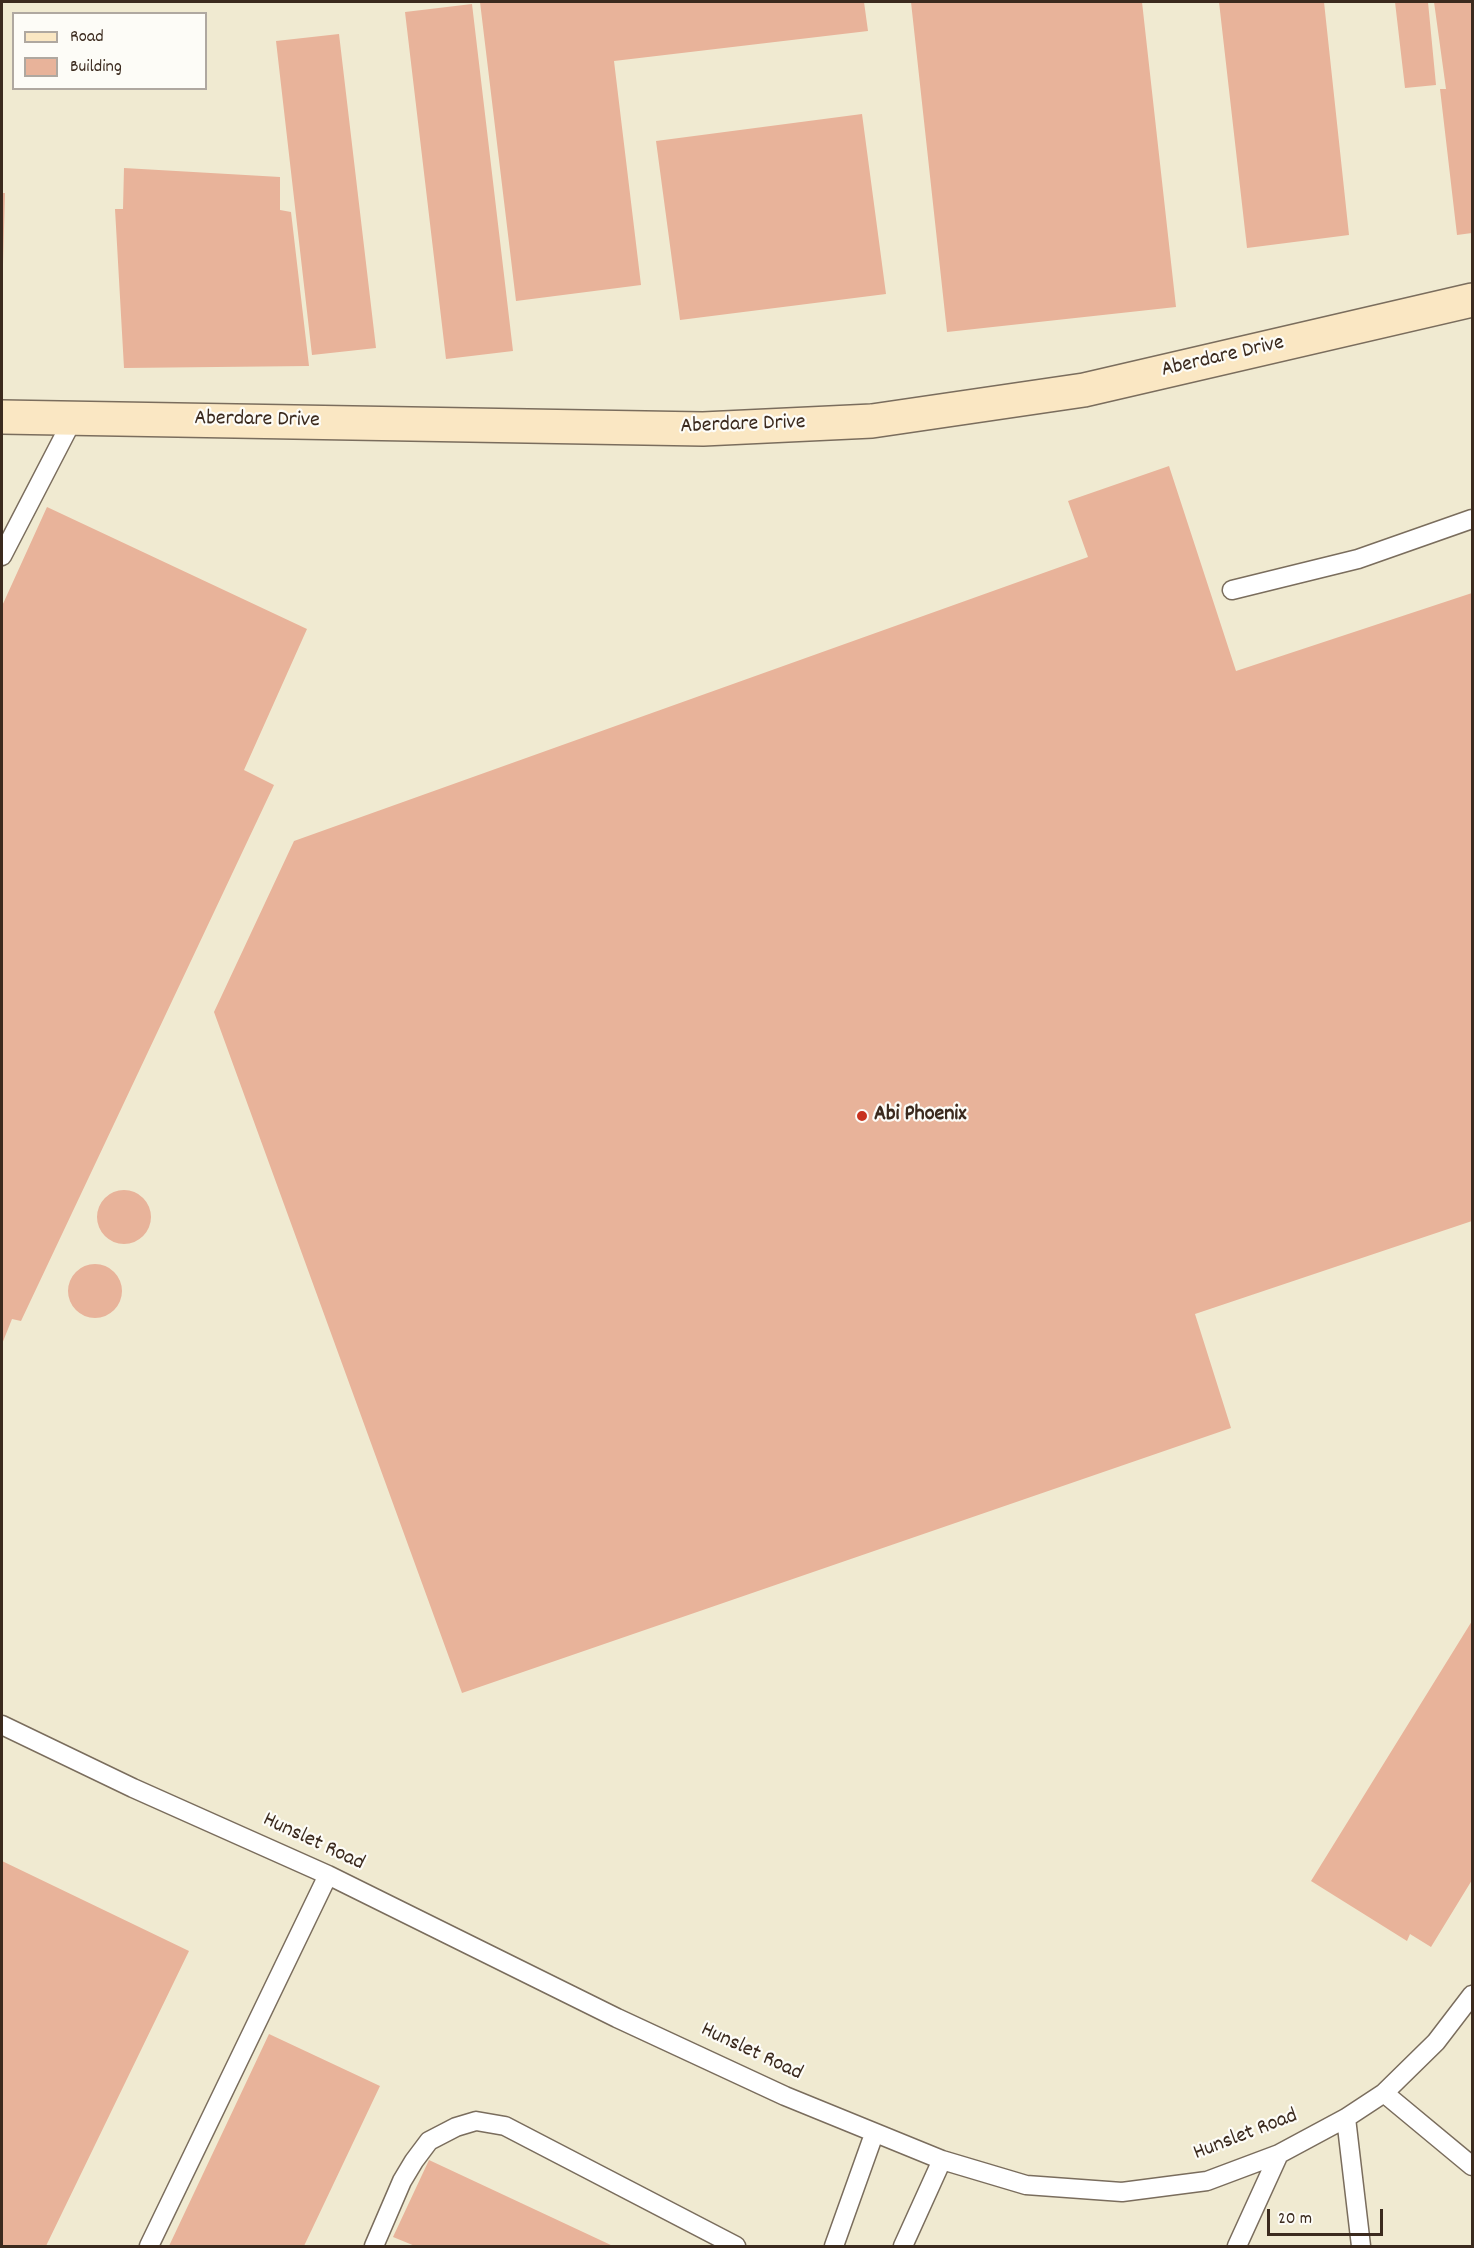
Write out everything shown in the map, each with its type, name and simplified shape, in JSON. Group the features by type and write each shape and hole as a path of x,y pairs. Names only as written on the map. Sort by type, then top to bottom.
{"street":[{"name":"Aberdare Drive","path":"2,417 703,429 872,421 1084,390 1473,300"}],"lane":[{"path":"2,556 74,417"},
{"path":"1232,590 1358,559 1473,519"},
{"name":"Hunslet Road","path":"2,1725 133,1788 328,1875 617,2018 785,2096 942,2160 1026,2184 1122,2192 1207,2181 1279,2154 1346,2118 1384,2093 1436,2042 1473,1995"},
{"path":"149,2247 328,1875"},
{"path":"1384,2093 1473,2166"},
{"path":"1346,2118 1361,2247"},
{"path":"374,2247 402,2181 429,2141 456,2127 476,2121 505,2126 736,2247"},
{"path":"834,2247 874,2134"},
{"path":"1237,2247 1279,2154"},
{"path":"903,2247 942,2160"}],"building":[{"path":"480,2 864,2 868,31 614,61 641,285 516,301"},
{"path":"911,2 1142,2 1176,307 947,332"},
{"path":"1219,2 1324,2 1349,235 1247,248"},
{"path":"1395,2 1428,2 1436,85 1405,88"},
{"path":"1434,2 1472,2 1472,233 1457,235 1440,89 1446,89"},
{"path":"472,4 513,351 446,359 405,12"},
{"path":"339,34 376,348 312,355 276,41"},
{"path":"862,114 886,294 680,320 656,141"},
{"path":"124,168 280,177 280,210 291,212 309,366 124,368 115,209 123,209"},
{"path":"2,193 5,193 3,264 2,264"},
{"name":"Abi Phoenix","path":"1169,466 1236,671 1472,593 1472,1221 1195,1314 1231,1428 462,1693 214,1012 294,841 1088,557 1068,501"},
{"path":"47,507 307,629 244,770 274,785 21,1321 12,1319 2,1344 2,606"},
{"path":"124,1190 134,1192 143,1198 149,1207 151,1217 149,1227 143,1236 134,1242 124,1244 114,1242 105,1236 99,1227 97,1217 99,1207 105,1198 114,1192"},
{"path":"95,1264 105,1266 114,1272 120,1281 122,1291 120,1301 114,1310 105,1316 95,1318 85,1316 76,1310 70,1301 68,1291 70,1281 76,1272 85,1266"},
{"path":"1472,1621 1472,1880 1431,1947 1410,1934 1407,1941 1311,1881"},
{"path":"2,1861 189,1951 46,2246 2,2246"},
{"path":"269,2034 380,2086 304,2246 169,2246"},
{"path":"429,2160 613,2246 415,2246 393,2237"}],"place":[{"name":"Abi Phoenix","path":"862,1116"}]}
